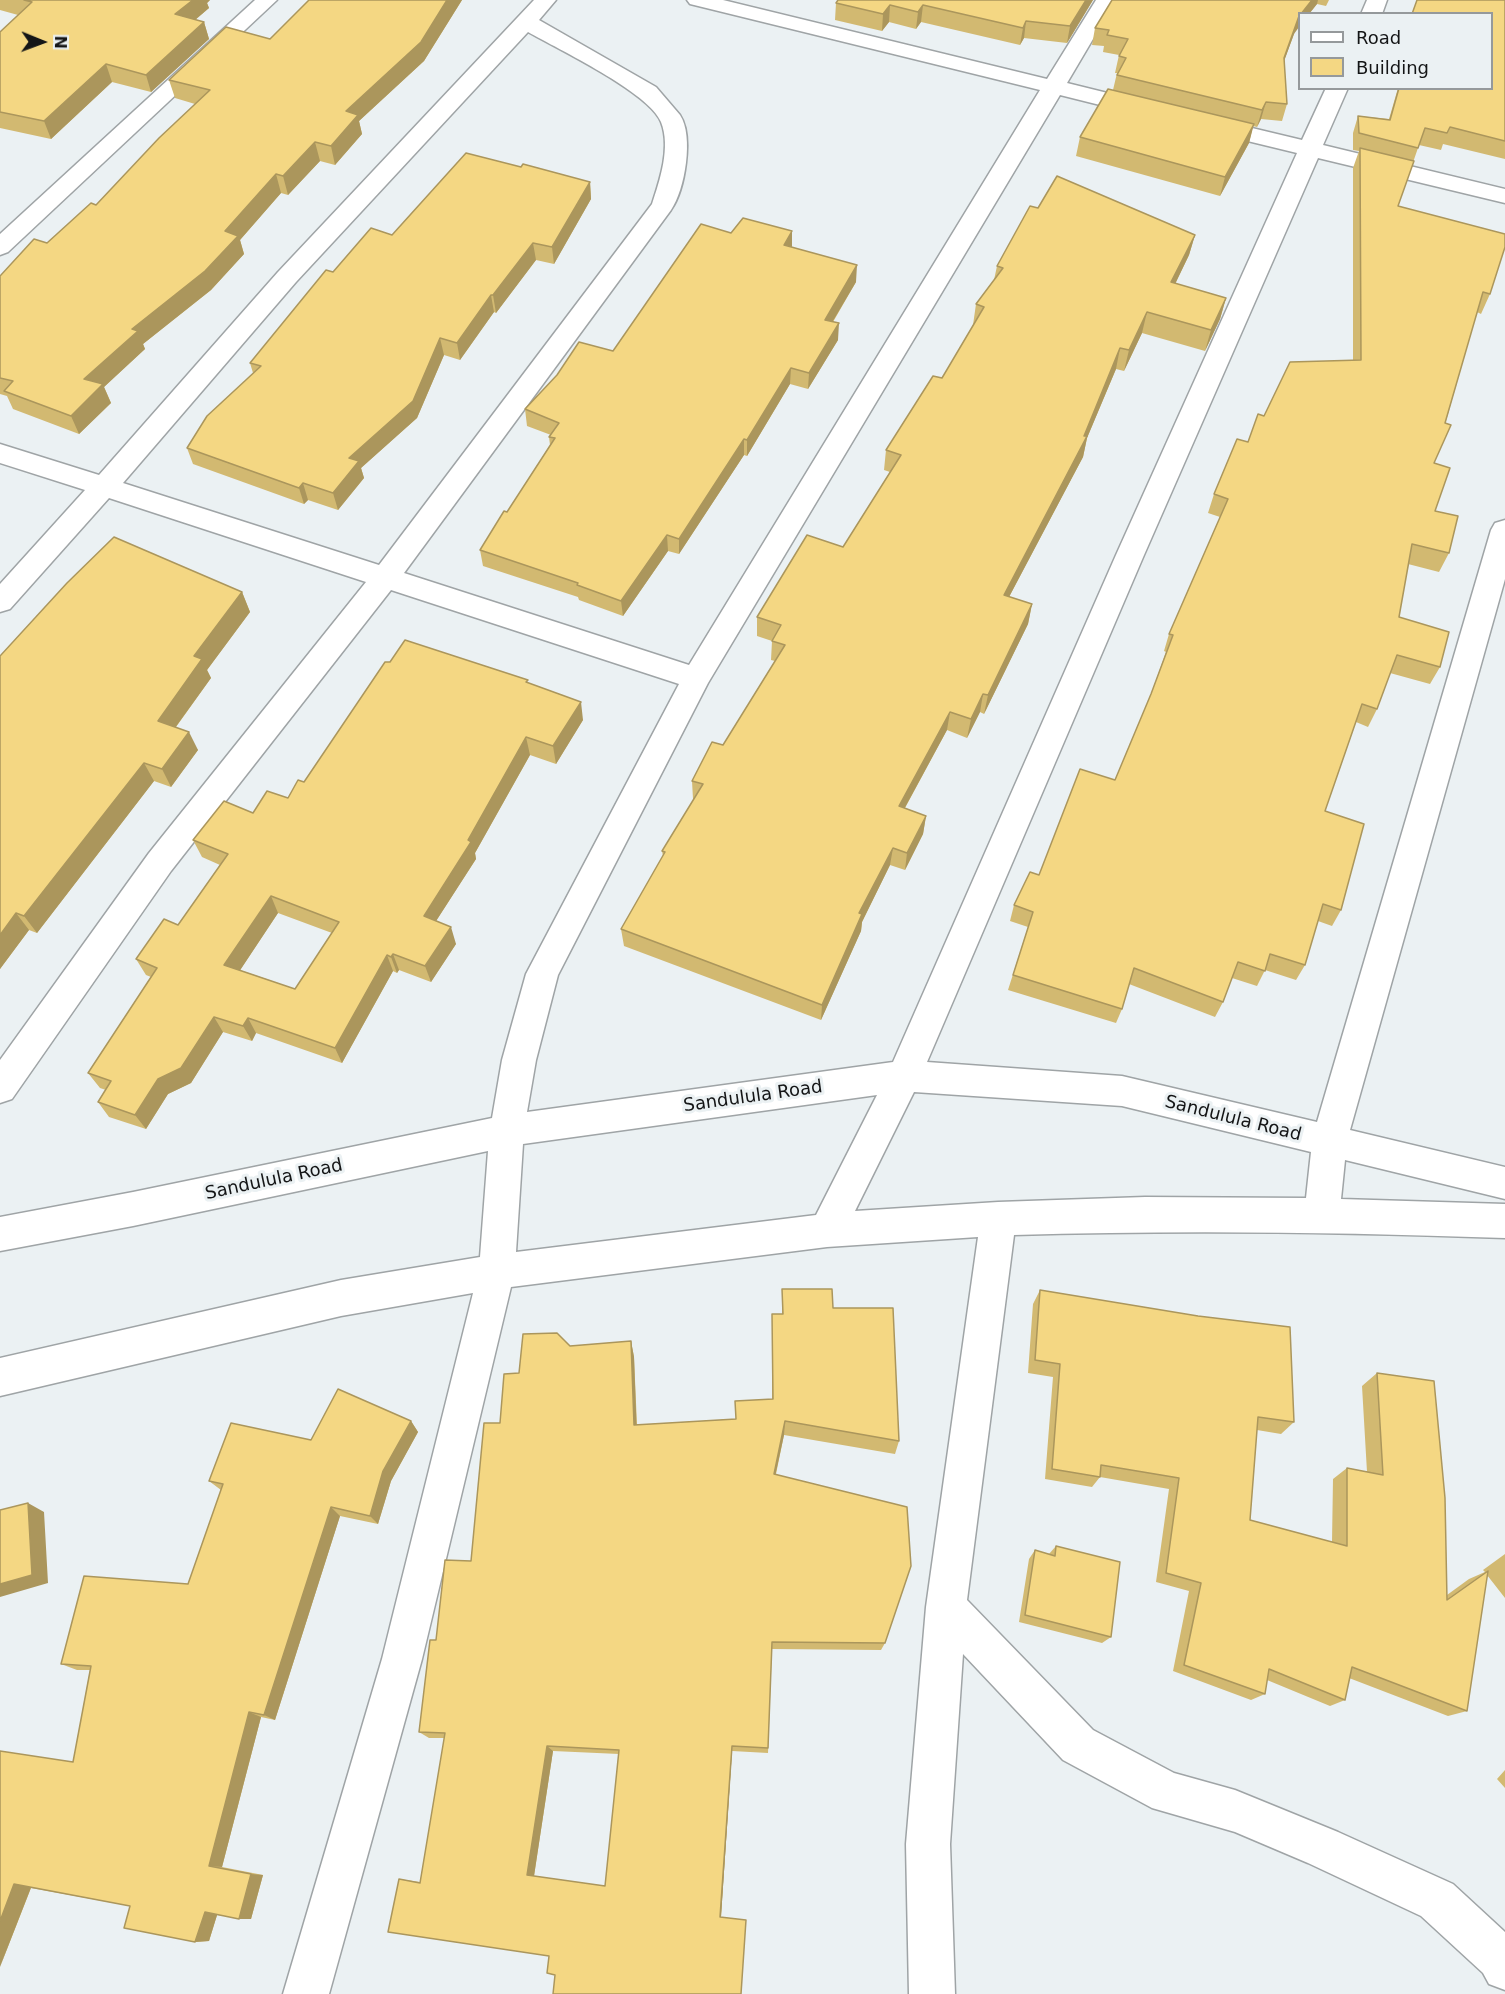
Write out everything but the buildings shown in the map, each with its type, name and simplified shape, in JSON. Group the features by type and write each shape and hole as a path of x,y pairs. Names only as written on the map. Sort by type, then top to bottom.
{"street":[{"path":"0,247 267,0"},
{"path":"0,602 104,487 287,277 546,0"},
{"path":"697,0 803,16 1054,88 1505,196"},
{"path":"306,1994 402,1659 497,1272 507,1131 519,1060 542,974 696,678 1106,0"},
{"path":"0,1088 160,862 385,579 626,253 649,227 663,205 672,178 676,142 672,120 648,92 526,22"},
{"path":"827,1230 904,1076 1130,555 1336,90"},
{"path":"0,453 696,678"},
{"path":"1322,1215 1329,1142 1505,530"},
{"name":"Sandulula Road","path":"0,1234 133,1209 507,1131 904,1076 1122,1091 1505,1183"},
{"path":"0,1377 341,1298 497,1272 827,1230 998,1219 1145,1214 1322,1215 1505,1221"},
{"path":"932,1994 928,1844 945,1607 998,1219"},
{"path":"945,1607 1078,1745 1167,1792 1235,1811 1323,1847 1437,1900 1499,1957 1505,1968"}]}
